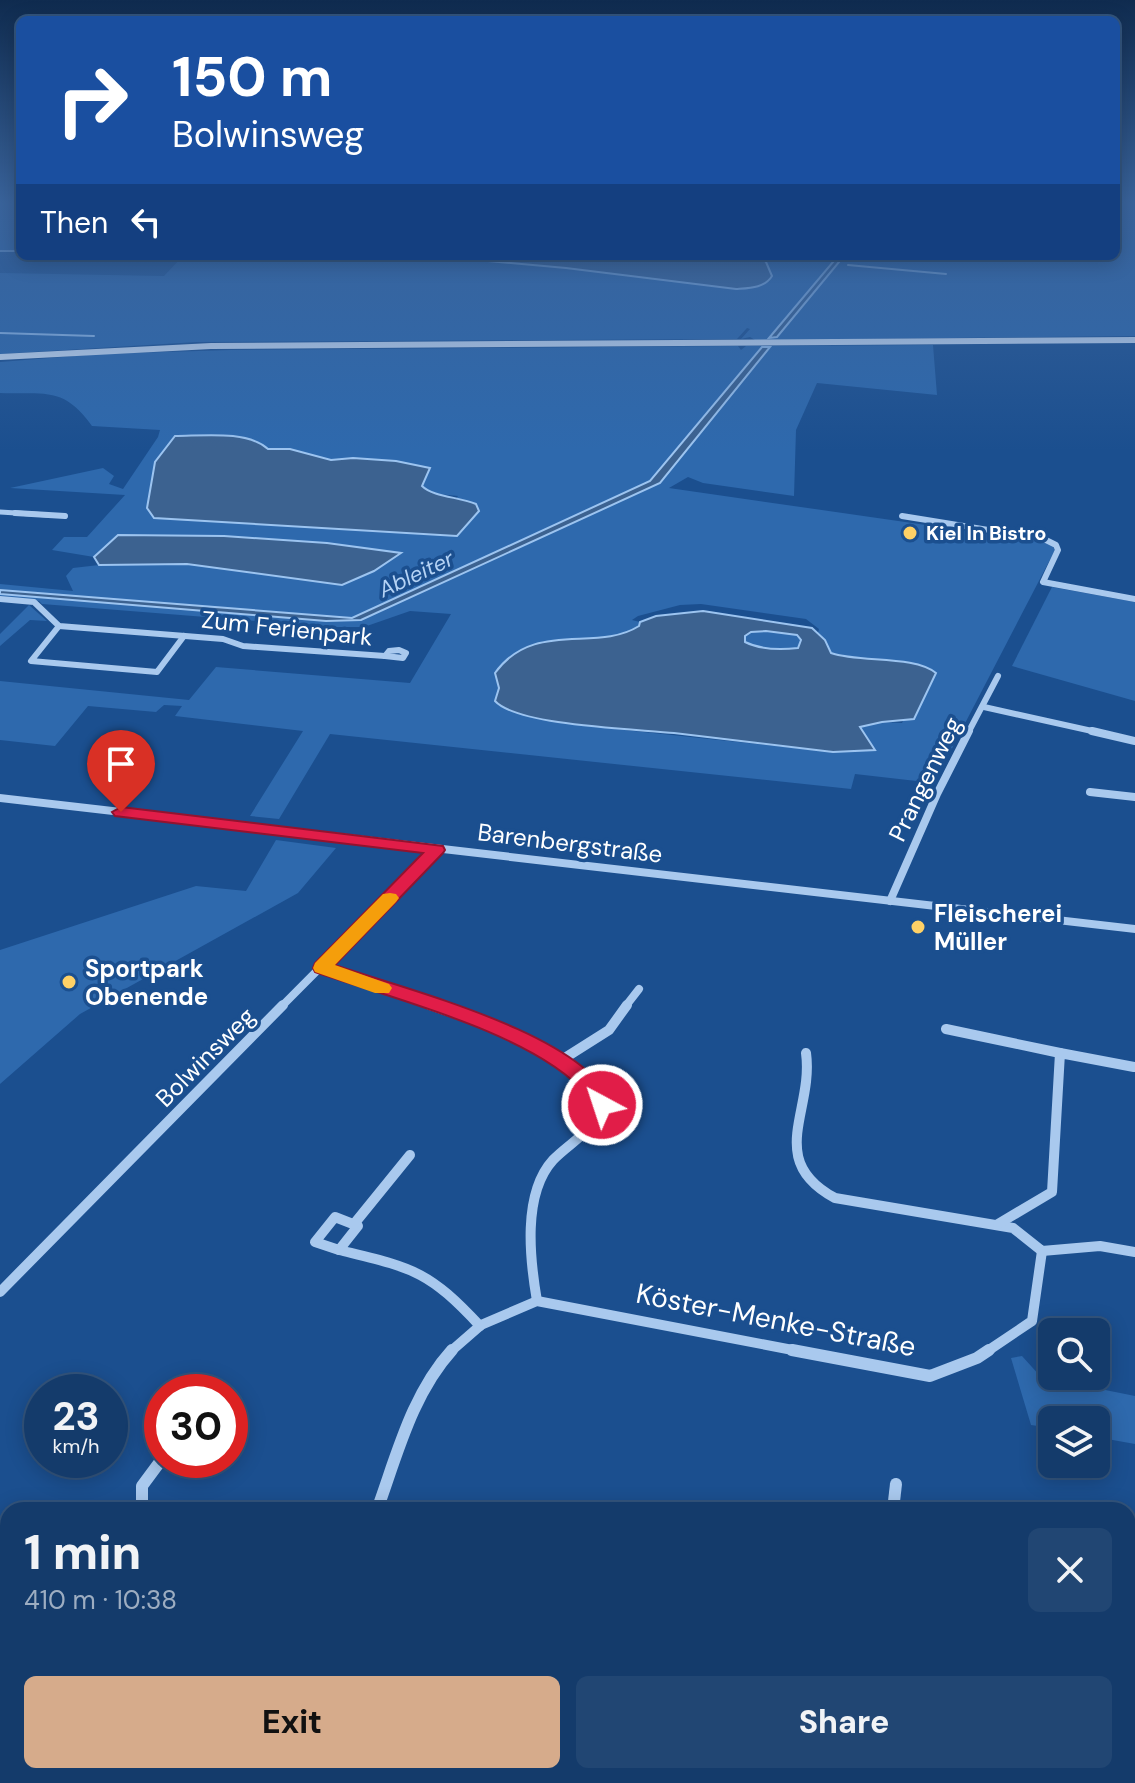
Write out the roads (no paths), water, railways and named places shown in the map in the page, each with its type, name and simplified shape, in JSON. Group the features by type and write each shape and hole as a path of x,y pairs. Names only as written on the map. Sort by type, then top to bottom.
{"main road":[{"path":"0,357 211,346 1135,340"}],"street":[{"path":"0,512 65,516"},
{"path":"902,516 1051,542 1058,550 1043,582 1135,599"},
{"path":"0,599 34,602 59,626"},
{"name":"Zum Ferienpark","path":"184,636 157,672 31,661 59,626 223,639 243,646 385,656"},
{"name":"Prangenweg","path":"890,901 937,794 998,676"},
{"path":"984,707 1135,741"},
{"path":"1090,792 1135,797"},
{"name":"Barenbergstraße","path":"0,798 1135,929"},
{"name":"Bolwinsweg","path":"0,1292 437,850"},
{"path":"322,968 518,1036 560,1061 597,1092 602,1105 597,1119 548,1165 539,1183 531,1273 537,1301 480,1326 451,1350 423,1391 380,1502"},
{"path":"560,1061 609,1030 639,989"},
{"path":"946,1029 1134,1067"},
{"path":"806,1053 808,1068 795,1155 800,1170 813,1185 835,1198 1013,1228 1042,1251 1100,1246 1135,1252"},
{"path":"997,1225 1052,1192 1060,1053"},
{"path":"354,1224 410,1155"},
{"path":"338,1251 358,1226 335,1217 315,1242 338,1251 414,1270 441,1287 480,1326"},
{"name":"Köster-Menke-Straße","path":"537,1301 930,1376 977,1358 1032,1321 1042,1251"},
{"path":"142,1502 142,1486 148,1478"},
{"path":"894,1502 896,1484"}],"waterway":[{"path":"0,333 94,336"}],"place":[{"name":"Kiel In Bistro","path":"910,533"},
{"name":"Fleischerei Müller","path":"918,927"},
{"name":"Sportpark Obenende","path":"69,982"}],"water label":[{"name":"Ableiter","path":"416,574"}]}
